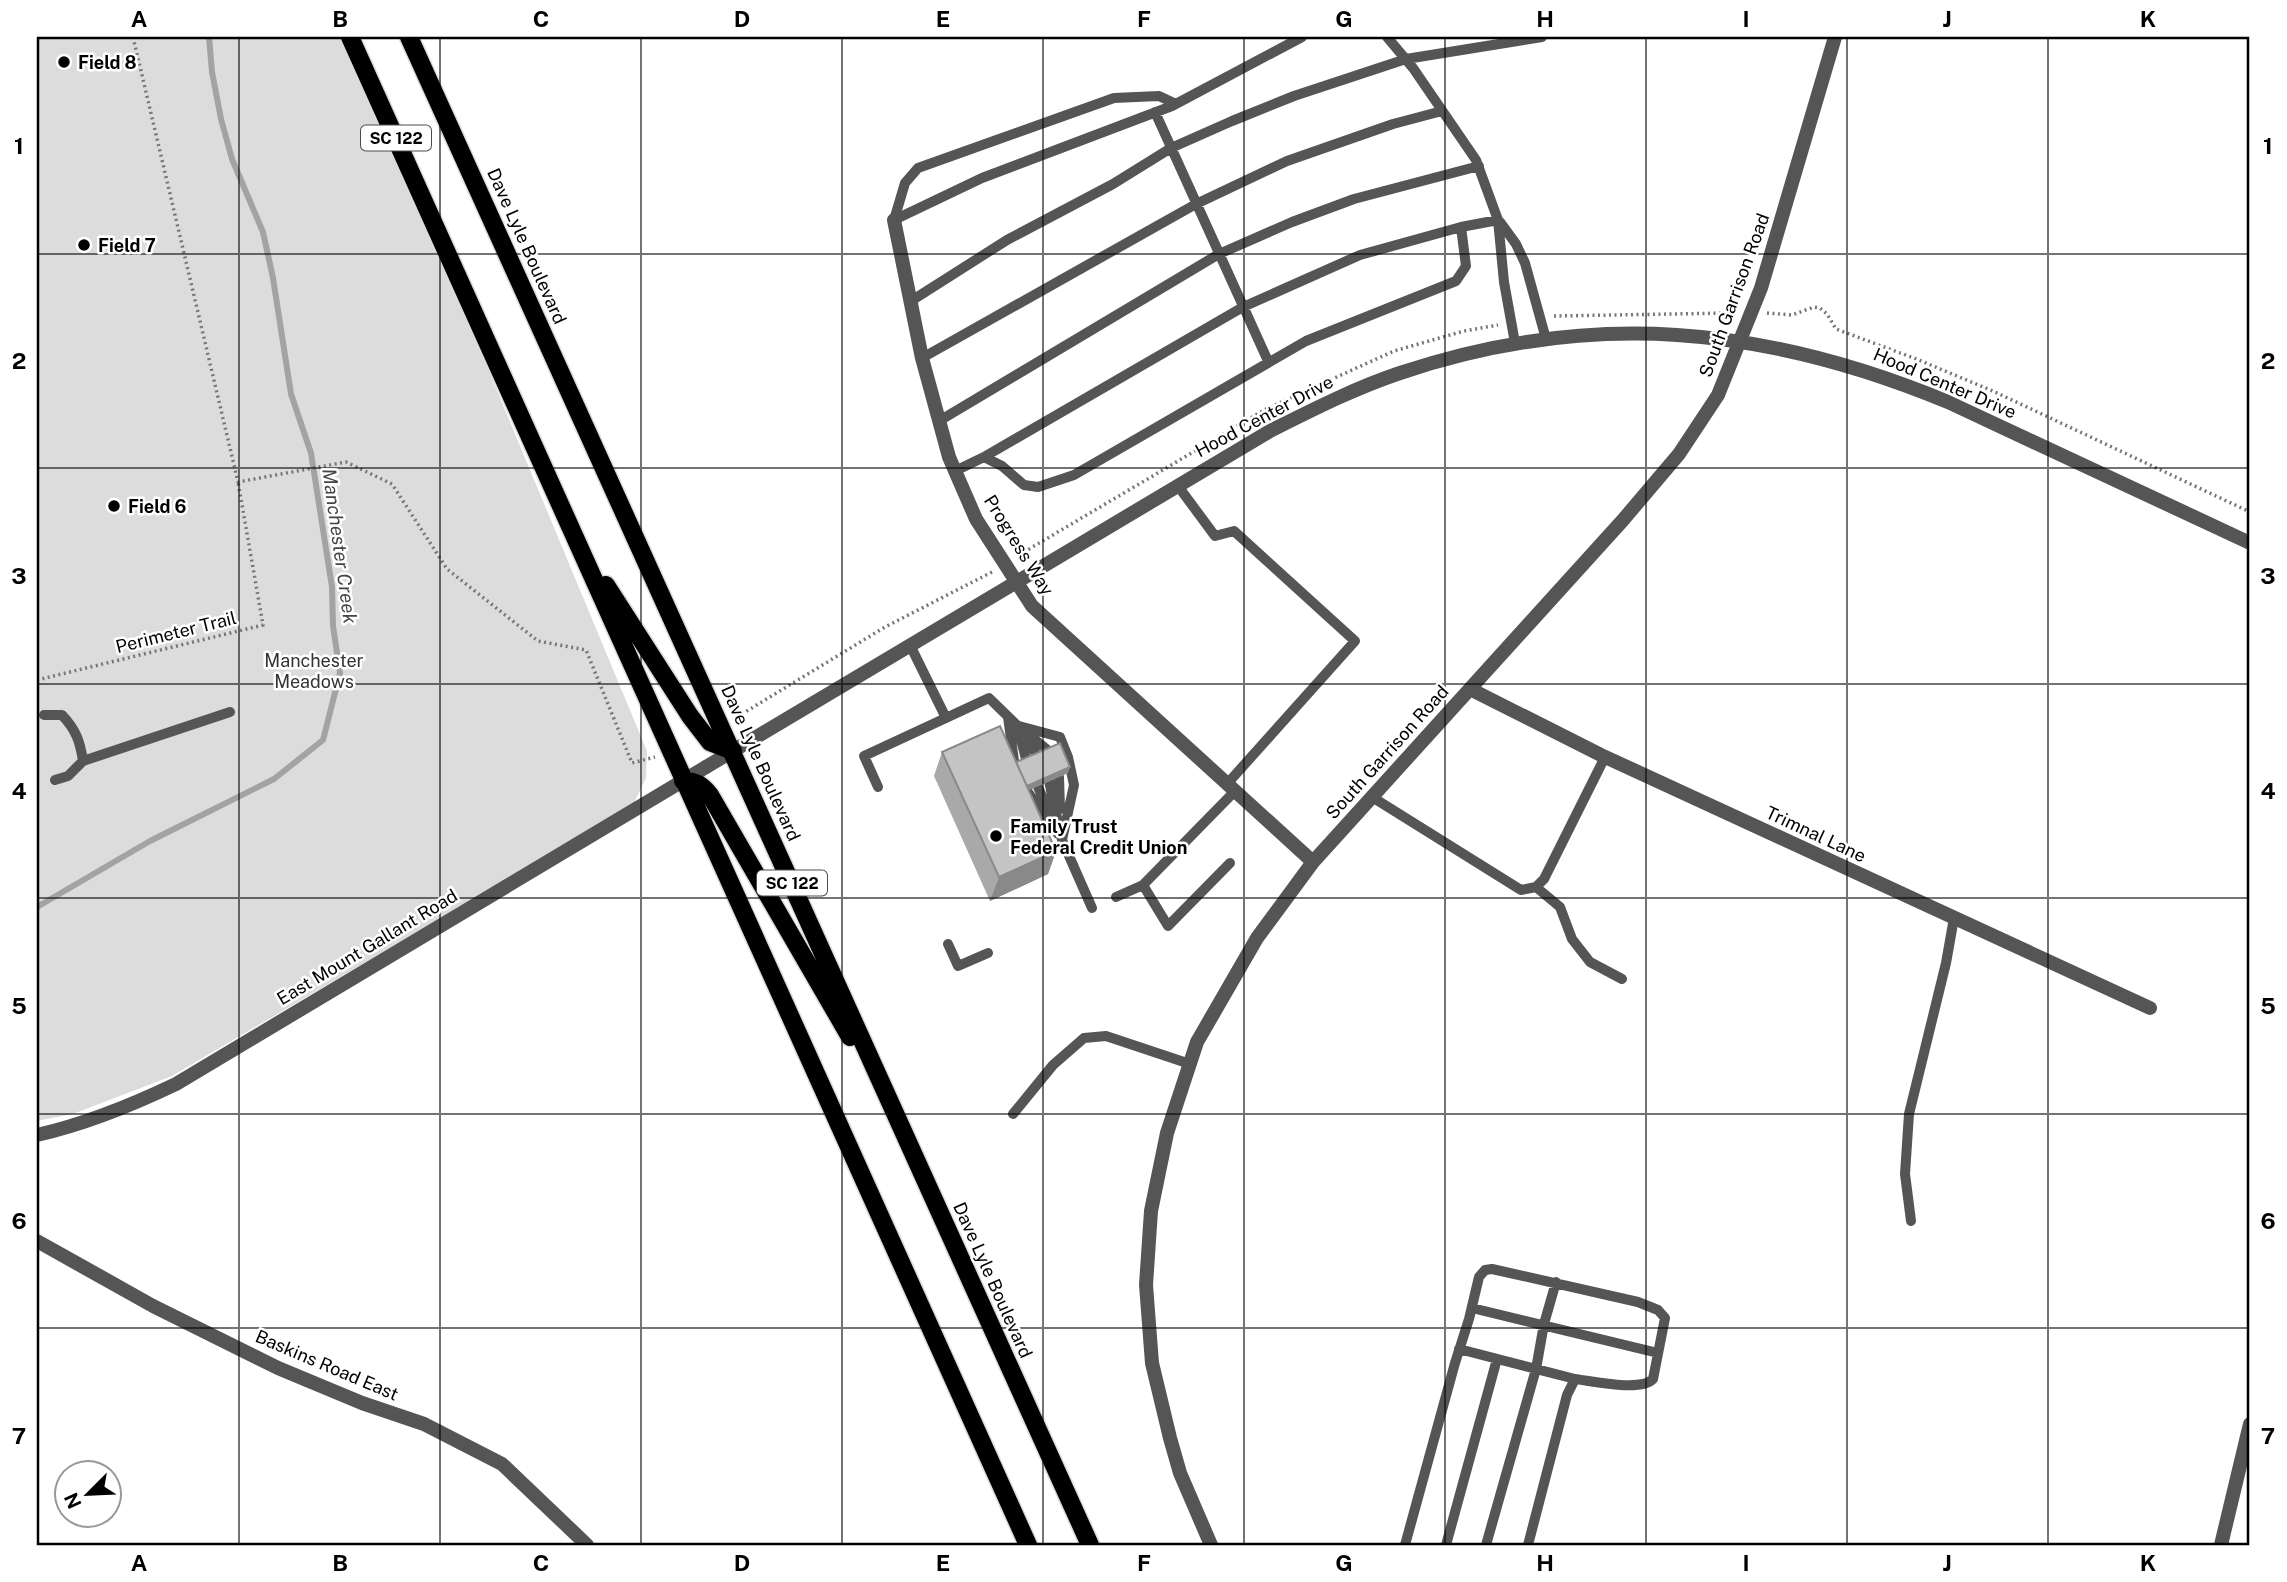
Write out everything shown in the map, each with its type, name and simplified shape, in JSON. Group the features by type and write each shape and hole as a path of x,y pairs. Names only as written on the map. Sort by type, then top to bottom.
{"main road":[{"name":"SC 122","path":"350,37 1028,1545"},
{"name":"Dave Lyle Boulevard","path":"410,37 1090,1545"},
{"path":"574,535 704,734 710,742 733,751"},
{"path":"683,781 693,781 703,786 710,795 900,1125"}],"street":[{"name":"South Garrison Road","path":"1211,1545 1180,1473 1170,1438 1152,1363 1146,1285 1151,1211 1167,1133 1197,1042 1256,938 1313,862 1623,520 1679,454 1718,395 1741,341 1776,239 1835,37"},
{"name":"Progress Way","path":"894,220 922,358 955,471 976,519 1016,582 1032,606 1313,862"},
{"name":"Hood Center Drive","path":"706,767 1270,431 1334,399 1400,373 1468,353 1515,343 1634,333 1691,335 1794,351 1847,365 1948,402 2250,543"},
{"name":"Trimnal Lane","path":"1470,689 1605,757 2150,1008"},
{"name":"East Mount Gallant Road","path":"37,1135 78,1126 176,1084 706,767"},
{"name":"Baskins Road East","path":"37,1241 153,1306 278,1368 362,1403 424,1424 502,1464 587,1545"},
{"path":"2221,1545 2250,1424"}],"lane":[{"path":"894,220 982,178 1176,104 1302,37"},
{"path":"1387,37 1406,59 1479,166 1498,220 1504,282 1515,343"},
{"path":"911,301 1007,240 1113,184 1171,148 1294,96 1406,59 1542,37"},
{"path":"894,220 905,183 918,168 1114,97 1159,96 1176,104"},
{"path":"922,358 1196,204 1287,160 1393,124 1442,111"},
{"path":"1155,113 1268,361"},
{"path":"939,421 1219,254 1354,199 1479,166"},
{"path":"955,471 984,457 1243,307 1360,255 1461,227 1498,220"},
{"path":"1498,220 1517,244 1525,263 1546,339"},
{"path":"984,457 1002,466 1024,485 1038,487 1074,475 1306,341 1456,281 1466,266 1461,227"},
{"path":"1116,897 1143,885 1231,788 1355,641 1234,531 1215,536 1178,486"},
{"path":"910,645 946,718"},
{"path":"878,787 864,756 989,698 1025,733 1038,758"},
{"path":"55,780 68,776 83,761 230,712"},
{"path":"44,715 62,715 74,728 81,743 83,761"},
{"path":"1012,721 1050,752"},
{"path":"1012,721 1027,763"},
{"path":"1012,721 1015,768"},
{"path":"1012,721 1060,737 1074,785 1062,839"},
{"path":"1372,797 1521,890 1536,887 1544,879 1605,757"},
{"path":"1062,839 1043,784 1062,839 1092,908"},
{"path":"1143,885 1168,926 1230,863"},
{"path":"1536,887 1560,907 1572,939 1590,962 1622,979"},
{"path":"1911,1222 1905,1174 1909,1114 1954,918"},
{"path":"948,944 958,966 988,953"},
{"path":"1013,1114 1053,1065 1084,1038 1106,1036 1190,1064"},
{"path":"1405,1545 1459,1349 1472,1308 1479,1277 1485,1270 1492,1269 1556,1282 1638,1302 1658,1310 1665,1318 1653,1379 1648,1384 1635,1386 1575,1379 1459,1349"},
{"path":"1486,1545 1536,1369 1544,1324 1556,1282"},
{"path":"1472,1308 1658,1353"},
{"path":"1446,1545 1497,1359"},
{"path":"1528,1545 1567,1395 1575,1379"}],"path":[{"path":"133,37 238,482 346,462 392,484 447,569 538,641 586,650 632,764 671,751"},
{"path":"1771,313 1792,315 1814,307 1820,308 1836,329 1995,392 2250,512"},
{"name":"Perimeter Trail","path":"37,680 263,625 238,482"}],"green space":[{"name":"Manchester Meadows","path":"37,37 340,37 468,321 647,751 646,778 633,805 172,1076 73,1114 37,1121"}],"building":[{"name":"Family Trust Federal Credit Union","path":"1000,726 1056,851 999,877 942,752"},
{"path":"1060,743 1070,767 1027,786 1016,762"}],"waterway":[{"name":"Manchester Creek","path":"37,907 150,841 274,779 323,740 340,673 333,626 332,587 311,453 291,394 263,232 232,159 221,119 209,37"}],"place":[{"name":"Field 8","path":"64,62"},
{"name":"Field 7","path":"84,245"},
{"name":"Field 6","path":"114,506"},
{"name":"Family Trust Federal Credit Union","path":"996,836"}]}
